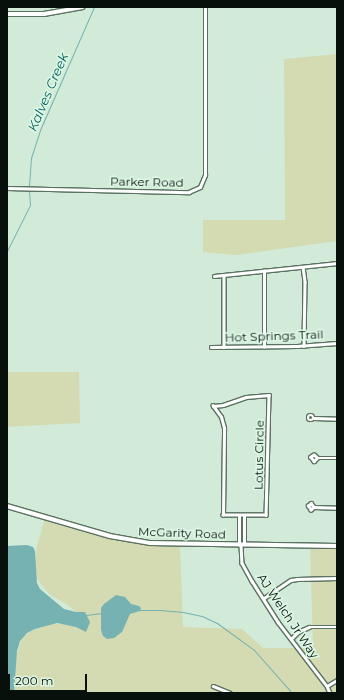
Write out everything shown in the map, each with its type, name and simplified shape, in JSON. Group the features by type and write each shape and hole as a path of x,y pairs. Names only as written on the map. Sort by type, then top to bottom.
{"street":[{"path":"7,14 44,14 82,7"},
{"name":"Parker Road","path":"7,188 189,192 200,188 205,174 205,7"},
{"path":"214,276 337,263"},
{"path":"303,267 305,282 304,346"},
{"path":"264,271 264,347"},
{"path":"224,275 224,347"},
{"name":"Hot Springs Trail","path":"211,347 304,346 337,343"},
{"name":"Lotus Circle","path":"239,516 223,514 224,428 221,417 213,406 223,405 246,398 269,395 266,515 244,516"},
{"path":"314,418 337,418"},
{"path":"317,458 337,458"},
{"name":"McGarity Road","path":"7,506 128,540 150,543 337,546"},
{"path":"314,506 337,508"},
{"path":"239,516 244,516 241,545 239,516"},
{"name":"AJ Welch Jr Way","path":"241,545 242,563 291,639 327,686 330,693"},
{"path":"264,598 291,580 297,578 337,578"},
{"path":"291,639 298,632 309,628 337,627"},
{"path":"327,686 337,680"},
{"path":"212,686 230,693"}],"green space":[{"path":"337,54 337,241 236,255 203,252 203,220 285,220 284,59"},
{"path":"7,372 79,372 80,423 7,427"},
{"path":"45,518 145,544 180,546 183,627 242,629 263,648 313,648 310,545 337,546 337,693 14,693 16,657 22,638 31,631 50,624 63,624 76,627 76,612 68,605 49,594 37,579 35,563 37,546"}],"water":[{"path":"27,545 33,547 35,551 37,583 40,589 64,609 76,612 85,612 90,622 86,632 76,627 57,623 35,629 27,633 20,641 17,651 14,693 7,693 7,546"},
{"path":"116,595 125,597 131,604 141,608 140,611 130,614 122,632 114,638 107,639 103,636 101,630 101,608"}],"waterway":[{"name":"Kalves Creek","path":"29,186 31,158 40,130 94,7"},
{"name":"Kalves Creek","path":"7,251 30,205 29,190"},
{"path":"139,610 183,612 202,616 217,623 254,650 292,693"},
{"path":"86,615 102,613"}]}
